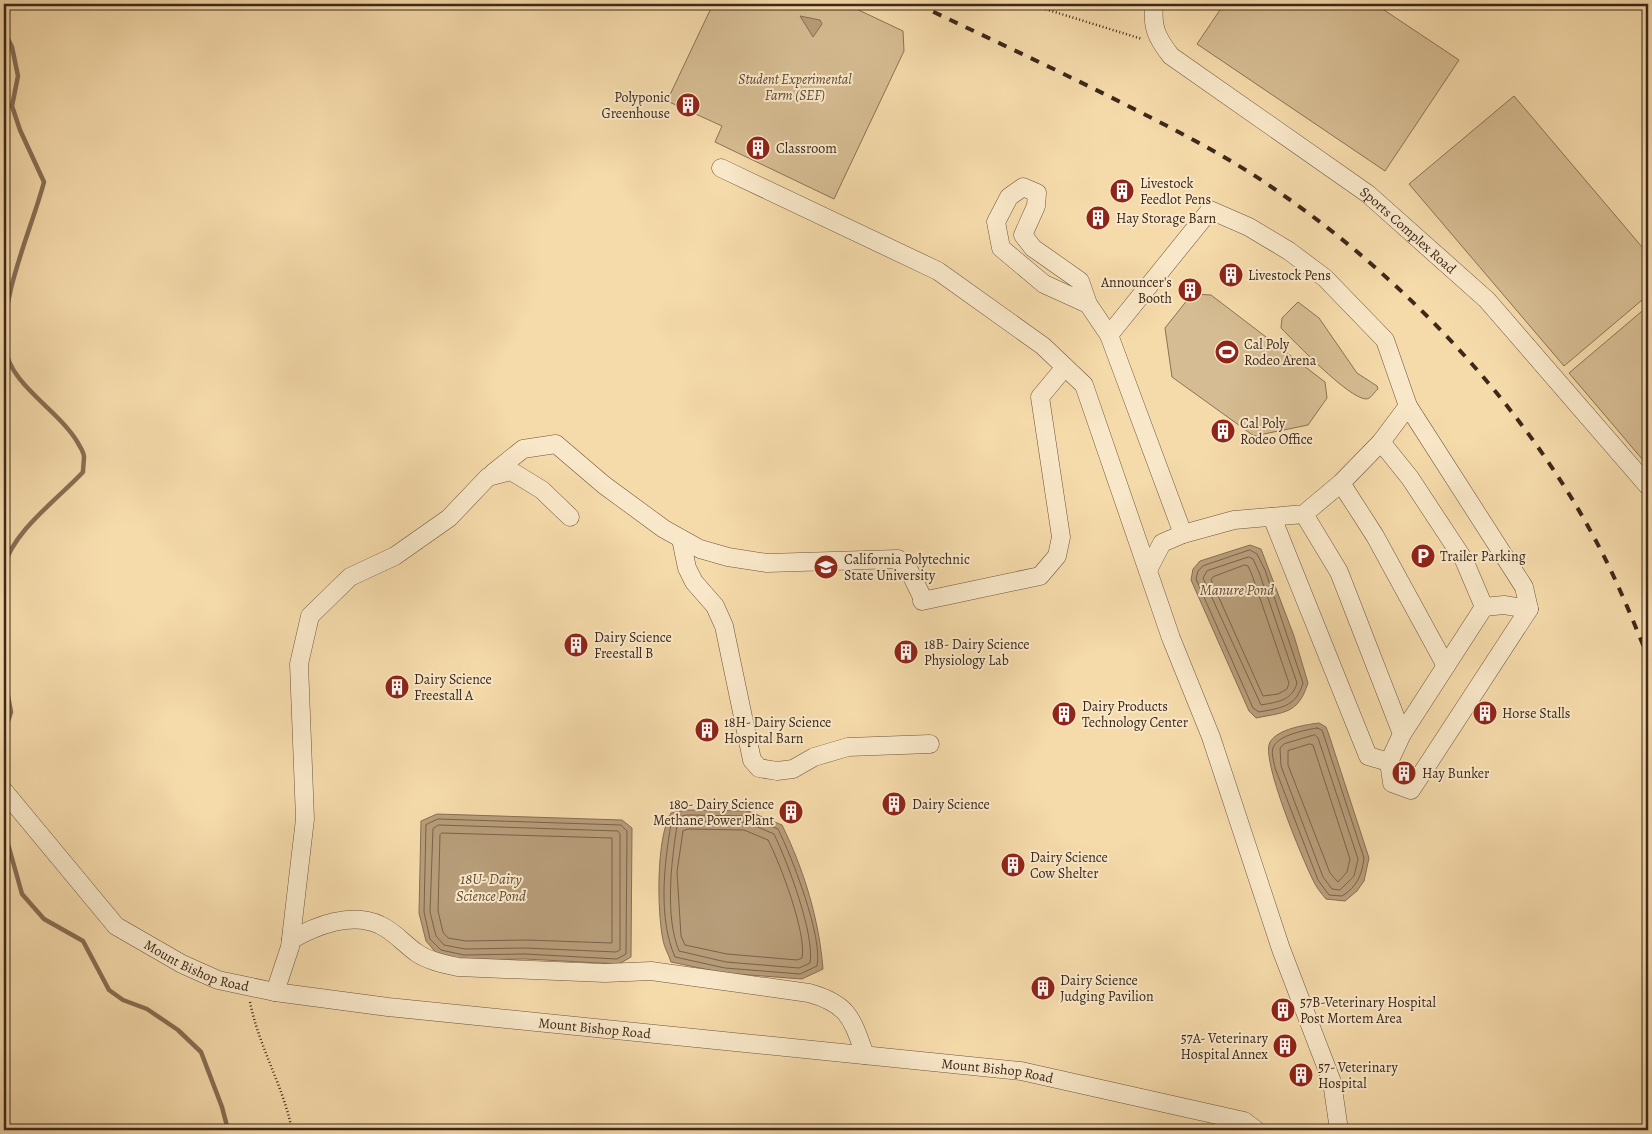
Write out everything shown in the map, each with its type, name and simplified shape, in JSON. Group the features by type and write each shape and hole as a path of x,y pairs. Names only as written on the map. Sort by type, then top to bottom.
{"street":[{"name":"Sports Complex Road","path":"1154,4 1153,18 1158,39 1170,56 1368,194 1486,300 1648,486"},
{"path":"721,168 938,271 1043,346 1084,386 1171,638 1211,737 1281,949 1332,1082 1339,1130"},
{"path":"1088,304 1044,284 1001,248 996,222 1009,197 1023,187 1037,193 1036,206 1023,235 1032,248 1080,281 1088,304 1109,335 1184,534"},
{"path":"1109,335 1210,210 1249,227 1290,251 1325,278 1386,340 1408,406 1524,587 1529,609 1411,790 1392,783 1389,762 1402,734 1484,607"},
{"path":"275,992 291,940 305,819 299,664 310,616 350,577 396,556 449,518 488,477 523,449 556,444 604,485 664,529 700,549 728,557 767,563 898,559 908,568 922,599 1040,576 1057,556 1061,536 1040,397 1065,367"},
{"path":"1148,570 1162,543 1184,534 1234,520 1304,514 1341,483 1381,442 1408,406"},
{"path":"1381,442 1410,478 1464,560 1484,607"},
{"path":"488,477 511,471 542,490 570,517"},
{"path":"1341,483 1375,536 1446,666"},
{"path":"1304,514 1339,572 1402,734"},
{"path":"1272,517 1368,756 1389,762"},
{"path":"681,539 687,568 694,582 715,606 724,626 752,760 759,768 777,771 793,769 814,757 848,747 930,744"},
{"path":"1484,607 1504,605 1529,609"},
{"name":"Mount Bishop Road","path":"4,791 116,926 182,964 218,980 275,992 388,1007 1022,1071 1244,1121 1256,1130"},
{"path":"291,940 307,931 332,923 365,921 379,924 424,956 437,962 458,967 605,973 650,971 809,993 826,998 847,1012 865,1055"}],"path":[{"path":"1029,4 1151,41 1158,39"},
{"path":"246,986 258,1035 286,1102 292,1130"}],"green space":[{"name":"Student Experimental Farm (SEF)","path":"713,4 846,4 903,31 904,51 834,199 715,142 722,126 667,101"},
{"path":"1224,4 1375,4 1459,60 1385,171 1197,44"},
{"path":"1514,96 1648,254 1648,295 1564,366 1409,184"},
{"name":"Cal Poly Rodeo Arena","path":"1192,294 1211,295 1325,382 1327,398 1308,425 1254,436 1172,377 1165,328"},
{"path":"1298,302 1319,318 1357,373 1377,386 1378,389 1369,398 1366,399 1358,396 1335,380 1281,328 1282,318"},
{"path":"1648,306 1648,466 1569,373"}],"water":[{"path":"800,16 820,20 822,24 813,37"},
{"name":"Manure Pond","path":"1250,545 1261,549 1294,636 1308,683 1300,701 1295,706 1283,712 1256,718 1249,711 1191,580 1193,569 1200,561"},
{"path":"1319,723 1326,727 1329,735 1369,858 1364,881 1357,891 1345,901 1326,899 1314,883 1284,810 1271,768 1270,742 1274,738 1292,728"},
{"path":"687,810 748,811 782,825 804,877 818,932 823,969 802,979 724,973 671,962 664,943 661,927 659,894 660,857 666,824 671,813"},
{"name":"18U- Dairy Science Pond","path":"437,814 622,820 632,828 631,957 619,964 525,959 464,960 438,955 426,941 419,913 421,821"}],"waterway":[{"path":"4,31 12,47 18,76 12,106 20,130 44,182 18,264 7,307 5,348 9,362 16,374 25,386 69,431 81,448 84,457 83,472 26,528 9,554 4,567"},
{"path":"4,675 11,712 4,734"},
{"path":"4,838 8,844 22,894 44,919 83,941 109,990 123,1000 147,1009 178,1030 201,1052 222,1107 228,1130"}],"railway":[{"path":"917,4 1109,96 1223,156 1257,177 1321,222 1367,260 1455,345 1533,440 1566,490 1596,541 1617,584 1648,657"}],"place":[{"name":"Polyponic Greenhouse","path":"688,105"},
{"name":"Classroom","path":"758,148"},
{"name":"Livestock Feedlot Pens","path":"1122,191"},
{"name":"Hay Storage Barn","path":"1098,218"},
{"name":"Livestock Pens","path":"1231,275"},
{"name":"Announcer's Booth","path":"1190,290"},
{"name":"Cal Poly Rodeo Arena","path":"1227,352"},
{"name":"Cal Poly Rodeo Office","path":"1223,431"},
{"name":"Trailer Parking","path":"1423,556"},
{"name":"California Polytechnic State University","path":"826,567"},
{"name":"Dairy Science Freestall B","path":"576,645"},
{"name":"18B- Dairy Science Physiology Lab","path":"906,652"},
{"name":"Dairy Science Freestall A","path":"397,687"},
{"name":"Horse Stalls","path":"1485,713"},
{"name":"Dairy Products Technology Center","path":"1064,714"},
{"name":"18H- Dairy Science Hospital Barn","path":"707,730"},
{"name":"Hay Bunker","path":"1404,773"},
{"name":"Dairy Science","path":"894,804"},
{"name":"180- Dairy Science Methane Power Plant","path":"791,812"},
{"name":"Dairy Science Cow Shelter","path":"1013,865"},
{"name":"Dairy Science Judging Pavilion","path":"1043,988"},
{"name":"57B-Veterinary Hospital Post Mortem Area","path":"1283,1010"},
{"name":"57A- Veterinary Hospital Annex","path":"1285,1046"},
{"name":"57- Veterinary Hospital","path":"1301,1075"}]}
